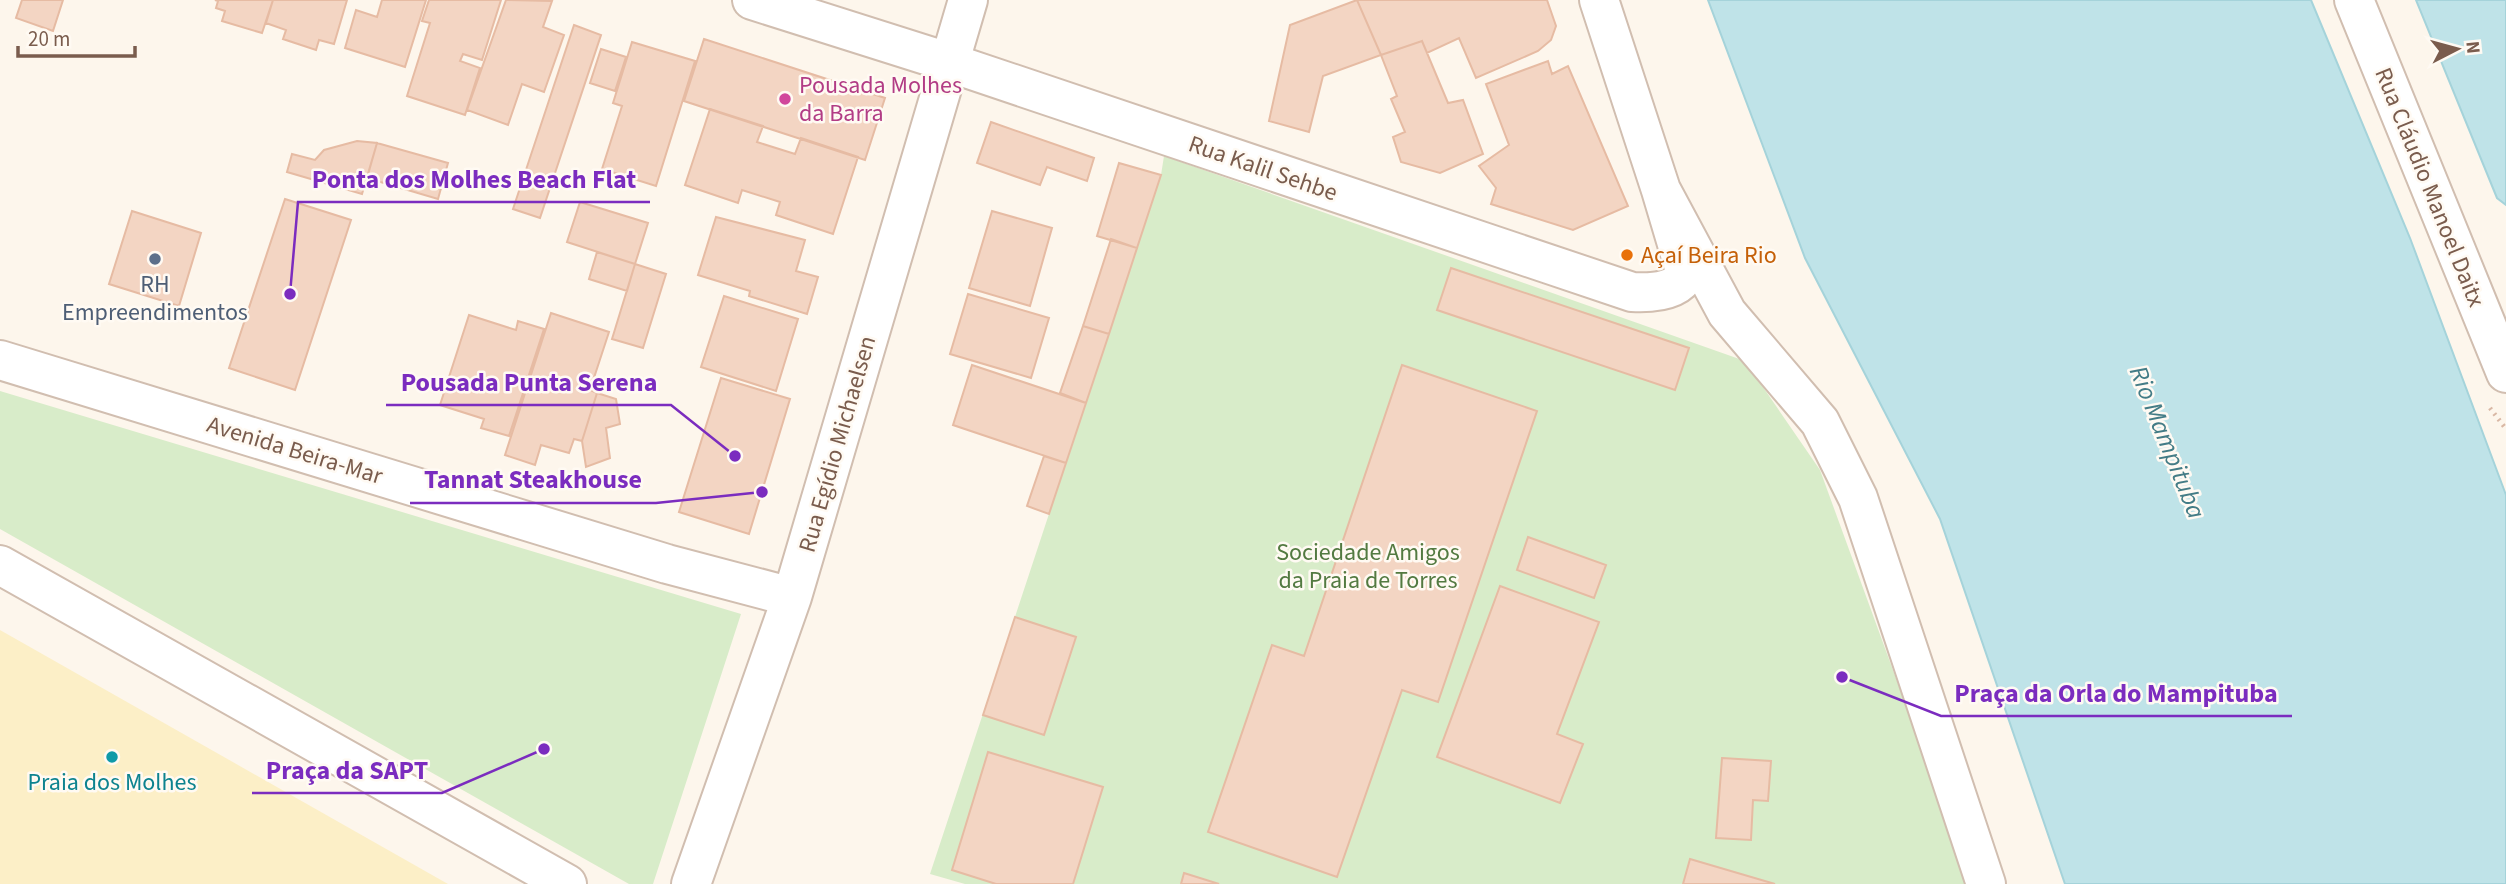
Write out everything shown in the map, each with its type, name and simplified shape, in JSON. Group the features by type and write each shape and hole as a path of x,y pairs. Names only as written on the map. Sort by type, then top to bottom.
{"street":[{"name":"Rua Kalil Sehbe","path":"752,0 948,62 1632,292 1672,287 1679,284 1686,274 1661,190"},
{"name":"Rua Egídio Michaelsen","path":"695,882 792,597 968,0"},
{"path":"1599,0 1661,190 1727,313 1820,422 1843,465 1857,498 1986,884"},
{"name":"Rua Cláudio Manoel Daitx","path":"2354,0 2506,373"},
{"name":"Avenida Beira-Mar","path":"0,360 667,564 792,597"},
{"path":"0,565 567,884"}],"green space":[{"name":"Sociedade Amigos da Praia de Torres","path":"1164,156 1745,361 1820,470 1971,884 965,884 930,874 1161,175"},
{"path":"0,391 741,614 653,884 629,884 0,529"}],"sand":[{"name":"Praia dos Molhes","path":"0,630 448,884 0,884"}],"water":[{"name":"Rio Mampituba","path":"1708,0 2311,0 2410,238 2506,495 2506,884 2065,884 1940,519 1805,258"},
{"path":"2416,0 2506,0 2506,205 2497,198"}],"building":[{"path":"22,0 63,0 53,31 16,18"},
{"path":"215,0 273,0 262,33 222,21 225,11 216,8 218,1"},
{"path":"273,0 347,0 334,44 319,40 316,50 283,39 286,30 266,23"},
{"path":"382,0 426,0 405,67 345,48 356,10 377,17"},
{"path":"429,0 501,0 482,60 463,54 460,61 480,68 465,115 407,96 430,23 422,21"},
{"path":"506,0 552,1 543,27 564,35 544,92 522,84 508,125 467,110"},
{"path":"1357,0 1381,55 1323,76 1309,132 1269,121 1290,25"},
{"path":"1357,0 1547,0 1556,26 1551,40 1538,51 1476,78 1459,38 1427,53 1422,41 1381,55"},
{"path":"574,25 601,35 540,218 513,209"},
{"name":"Pousada Molhes da Barra","path":"704,39 885,98 865,160 684,101"},
{"path":"1422,41 1448,103 1463,100 1483,154 1440,173 1401,162 1393,137 1405,132 1391,99 1397,96 1381,55"},
{"path":"632,42 695,61 656,186 602,169 622,106 613,103"},
{"path":"601,49 626,57 615,91 590,83"},
{"path":"1548,61 1552,74 1568,66 1628,206 1573,230 1491,204 1496,188 1479,166 1509,145 1486,84"},
{"path":"710,109 763,126 757,142 795,154 801,138 858,157 833,234 776,215 780,202 742,190 738,203 685,185"},
{"path":"991,122 1094,158 1087,181 1047,167 1040,185 977,163"},
{"path":"357,141 377,143 362,194 287,172 292,154 315,160 324,150"},
{"path":"377,143 448,163 438,199 367,178"},
{"path":"1119,163 1161,175 1137,248 1097,236"},
{"path":"285,199 351,220 295,390 229,368"},
{"path":"580,202 648,223 635,264 567,242"},
{"name":"RH Empreendimentos","path":"132,211 201,233 179,306 109,284"},
{"path":"992,211 1052,228 1030,306 969,288"},
{"path":"716,217 805,240 796,271 818,277 807,314 749,296 750,291 698,275"},
{"path":"1111,239 1137,248 1109,334 1083,326"},
{"path":"597,252 635,264 627,291 589,279"},
{"path":"635,264 666,274 643,348 612,339"},
{"path":"1451,268 1689,348 1675,390 1437,310"},
{"path":"968,294 1049,318 1031,378 950,354"},
{"path":"724,296 798,319 776,391 701,367"},
{"path":"551,313 609,332 590,390 597,393 582,441 574,439 569,453 541,445 535,465 505,455"},
{"path":"469,315 516,330 518,321 544,329 509,436 481,428 484,419 440,405"},
{"path":"1083,326 1109,334 1086,403 1060,393"},
{"path":"972,365 1086,403 1066,463 953,425"},
{"path":"1402,365 1537,411 1438,702 1402,690 1337,877 1208,832 1272,645 1304,656"},
{"path":"721,378 790,399 749,534 679,512"},
{"path":"597,393 616,399 620,424 606,428 610,458 586,467 582,441"},
{"path":"1044,456 1066,463 1049,514 1027,506"},
{"path":"1528,537 1606,565 1594,598 1517,570"},
{"path":"1500,586 1599,622 1557,734 1583,744 1560,803 1437,757"},
{"path":"1015,617 1076,637 1044,735 983,715"},
{"path":"988,752 1103,787 1073,884 996,884 952,870"},
{"path":"1722,758 1771,761 1768,801 1753,800 1751,840 1716,838"},
{"path":"1690,859 1775,884 1683,884"},
{"path":"1184,873 1219,884 1181,884"}],"place":[{"name":"Pousada Molhes da Barra","path":"785,99"},
{"name":"Açaí Beira Rio","path":"1627,255"},
{"name":"RH Empreendimentos","path":"155,259"},
{"name":"Ponta dos Molhes Beach Flat","path":"290,294"},
{"name":"Pousada Punta Serena","path":"735,456"},
{"name":"Tannat Steakhouse","path":"762,492"},
{"name":"Praça da Orla do Mampituba","path":"1842,677"},
{"name":"Praça da SAPT","path":"544,749"},
{"name":"Praia dos Molhes","path":"112,757"}]}
